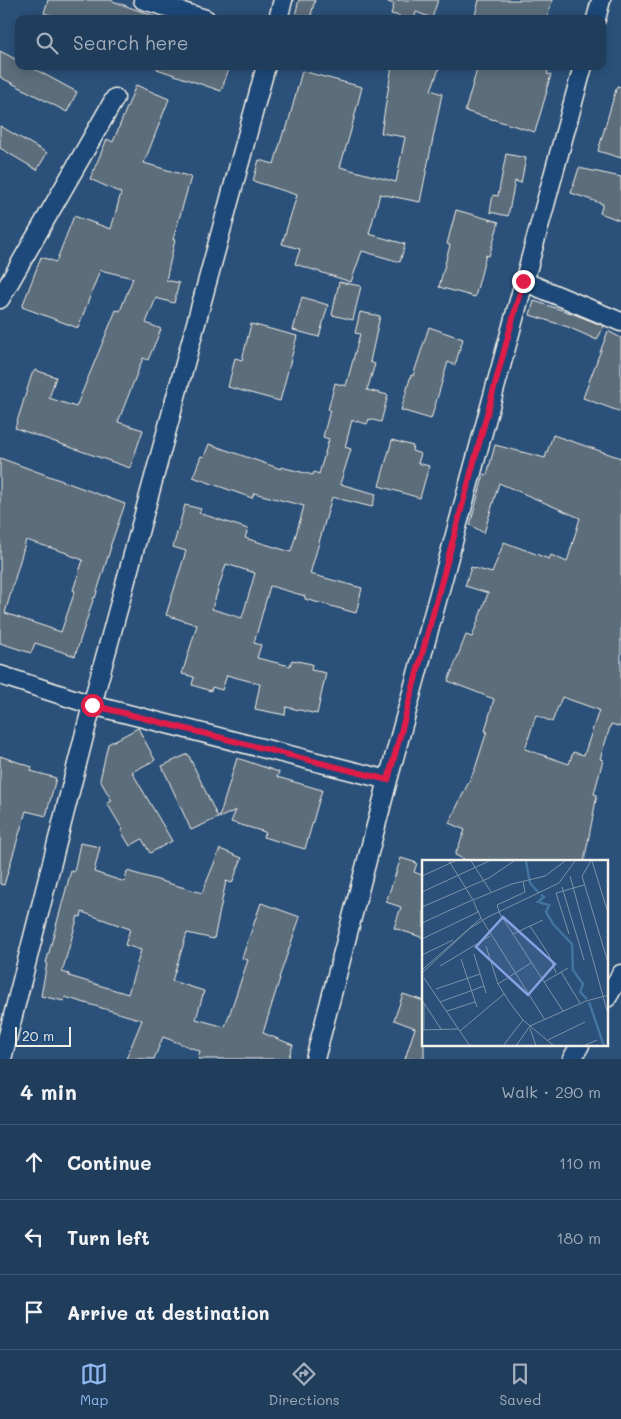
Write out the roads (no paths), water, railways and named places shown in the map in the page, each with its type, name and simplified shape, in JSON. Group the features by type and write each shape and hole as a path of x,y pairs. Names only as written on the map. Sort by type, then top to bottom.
{"street":[{"path":"144,0 193,15"},
{"path":"279,15 283,0"},
{"path":"597,15 601,0"},
{"path":"2,1059 92,705 265,70"},
{"path":"315,1059 388,780 582,70"},
{"path":"0,299 115,98"},
{"path":"523,281 621,322"},
{"path":"0,675 92,705 388,780"},
{"path":"608,996 621,974"},
{"path":"572,1059 579,1046"}]}
